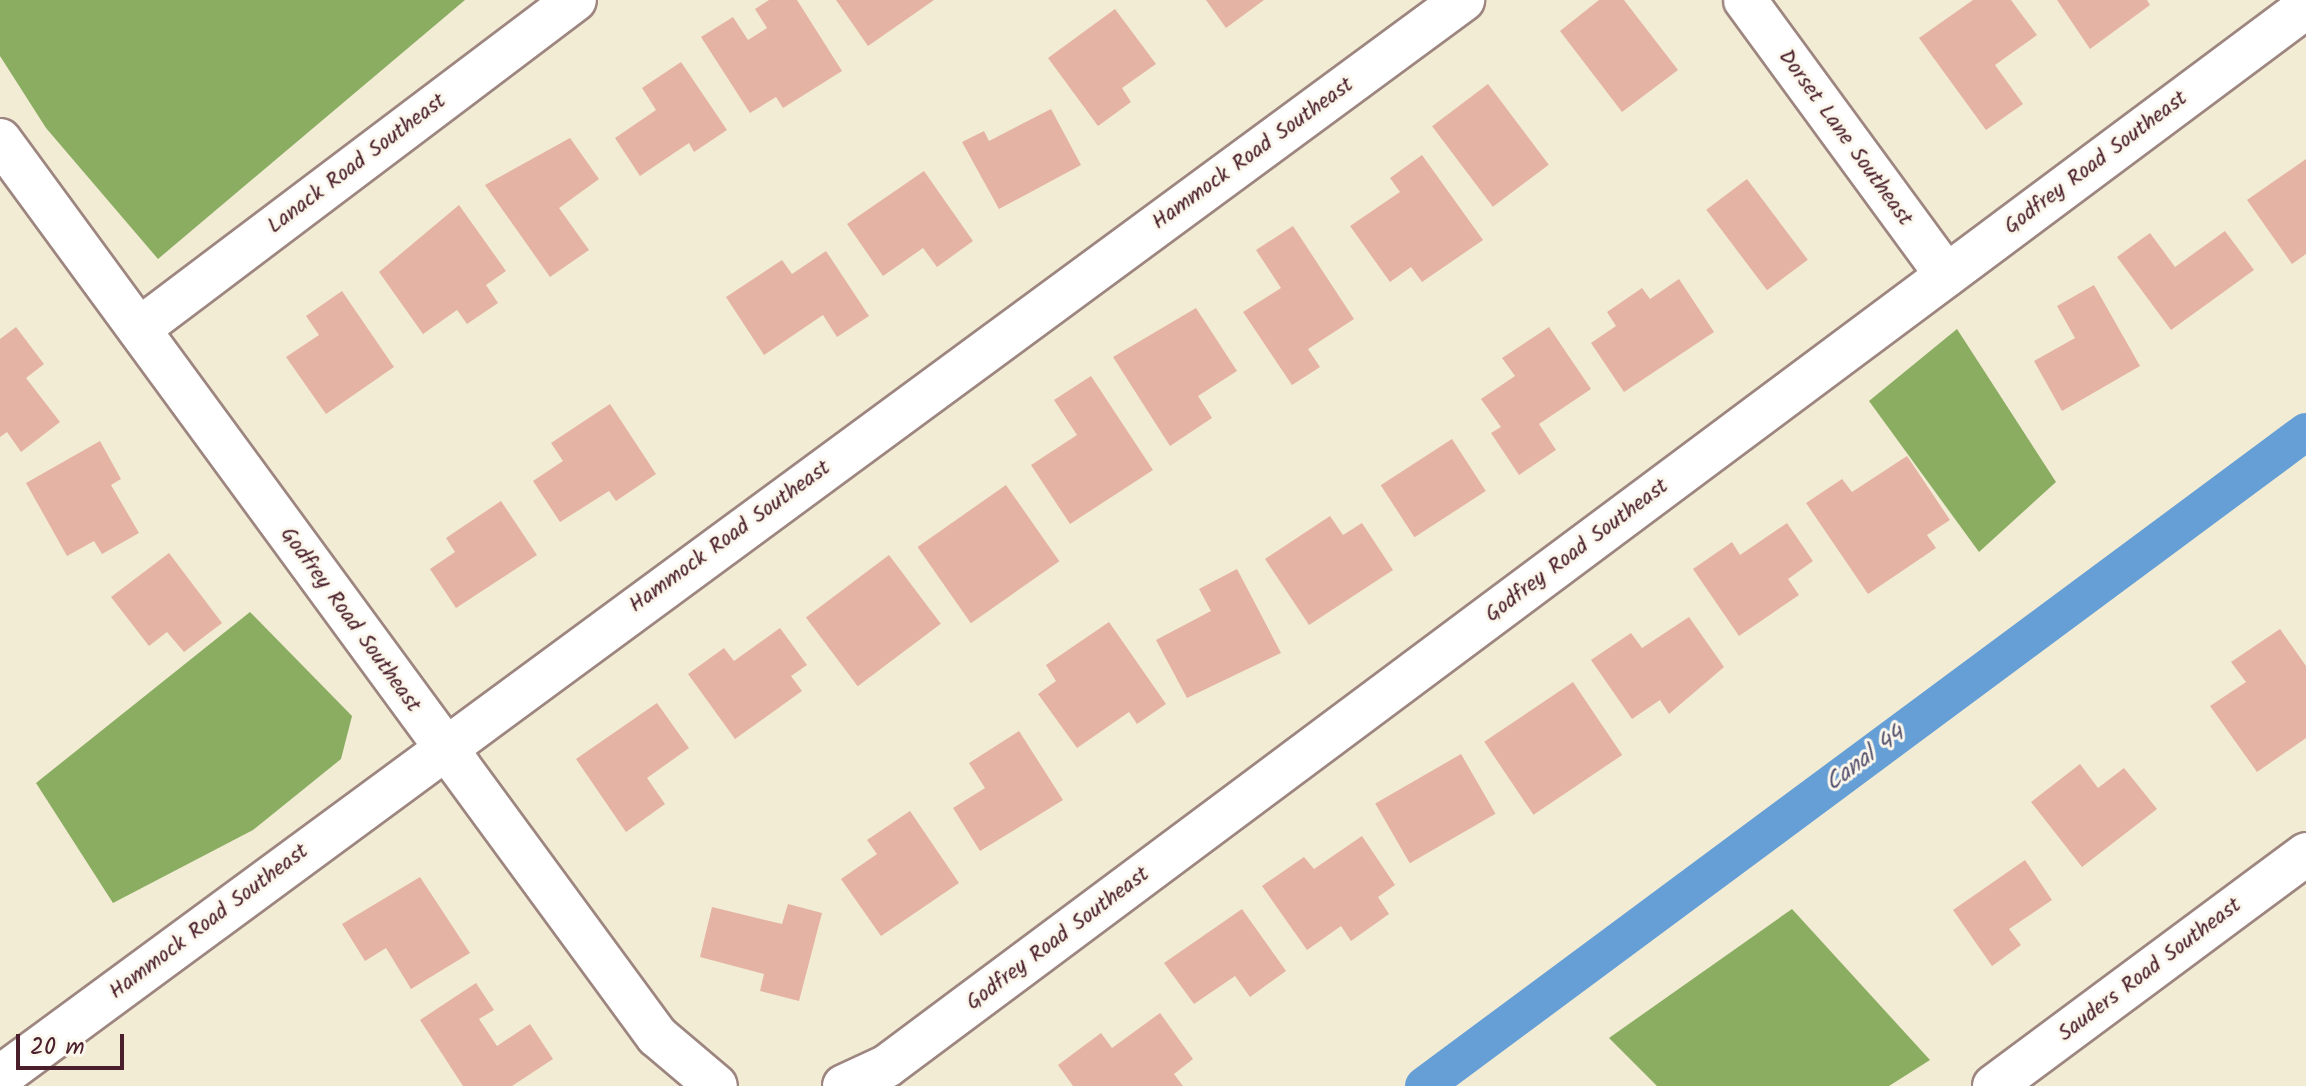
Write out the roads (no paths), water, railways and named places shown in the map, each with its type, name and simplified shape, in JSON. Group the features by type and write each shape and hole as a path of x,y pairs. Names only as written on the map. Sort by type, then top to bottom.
{"street":[{"name":"Lanack Road Southeast","path":"139,329 575,0"},
{"name":"Hammock Road Southeast","path":"0,1077 442,747 1463,0"},
{"name":"Dorset Lane Southeast","path":"1745,0 1946,275"},
{"name":"Godfrey Road Southeast","path":"844,1086 887,1066 2306,7"},
{"name":"Godfrey Road Southeast","path":"0,140 442,747 657,1036 716,1086"},
{"name":"Sauders Road Southeast","path":"1994,1086 2306,854"}],"waterway":[{"name":"Canal 44","path":"1424,1086 2306,432"}]}
